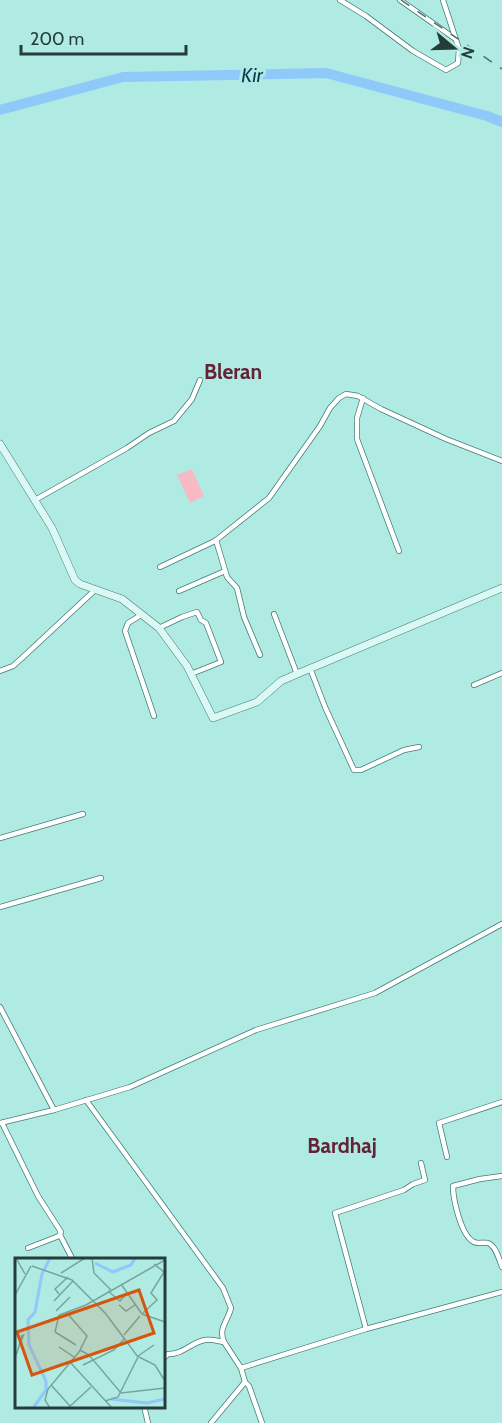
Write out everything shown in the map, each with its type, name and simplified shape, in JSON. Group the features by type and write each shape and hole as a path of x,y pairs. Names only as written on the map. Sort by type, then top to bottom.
{"street":[{"path":"340,0 446,69 458,63 459,49 443,0"},
{"path":"400,0 454,38"},
{"path":"35,500 149,433 174,421 192,399 200,380"},
{"path":"160,567 216,540 269,498 339,398 346,394 363,398 381,409 446,439 502,461"},
{"path":"363,398 357,418 357,439 399,551"},
{"path":"0,445 52,528 72,575 80,584 122,599 159,628 191,674 215,718 257,702 281,681 502,588"},
{"path":"216,540 225,571 240,597 244,617 260,655"},
{"path":"179,591 225,571"},
{"path":"0,671 13,666 95,590"},
{"path":"159,628 182,616 197,612 201,620 206,623 221,662 191,674"},
{"path":"274,614 297,674"},
{"path":"141,615 128,623 125,631 154,716"},
{"path":"310,668 354,770 361,770 404,750 419,747"},
{"path":"474,685 502,673"},
{"path":"0,838 82,814"},
{"path":"0,907 101,878"},
{"path":"73,1258 1,1123 130,1087 256,1030 375,993 502,924"},
{"path":"0,1007 54,1110"},
{"path":"86,1100 223,1288 231,1308 221,1335 241,1368 262,1423"},
{"path":"447,1157 439,1123 502,1102"},
{"path":"366,1329 335,1213 422,1182 425,1180 421,1163"},
{"path":"502,1176 453,1186 458,1214 464,1230 471,1241 477,1244 486,1243 494,1247 502,1267"},
{"path":"28,1248 60,1235"},
{"path":"241,1368 366,1329 502,1292"},
{"path":"166,1356 176,1354 207,1339 224,1342"},
{"path":"211,1423 245,1382"},
{"path":"144,1408 148,1423"}],"shaded area":[{"path":"192,469 204,496 190,503 177,475"}],"waterway":[{"name":"Kir","path":"0,110 123,77 326,73 502,122"}],"railway":[{"path":"401,0 502,69"}],"district":[{"name":"Bleran","path":"233,371"},
{"name":"Bardhaj","path":"342,1145"}]}
